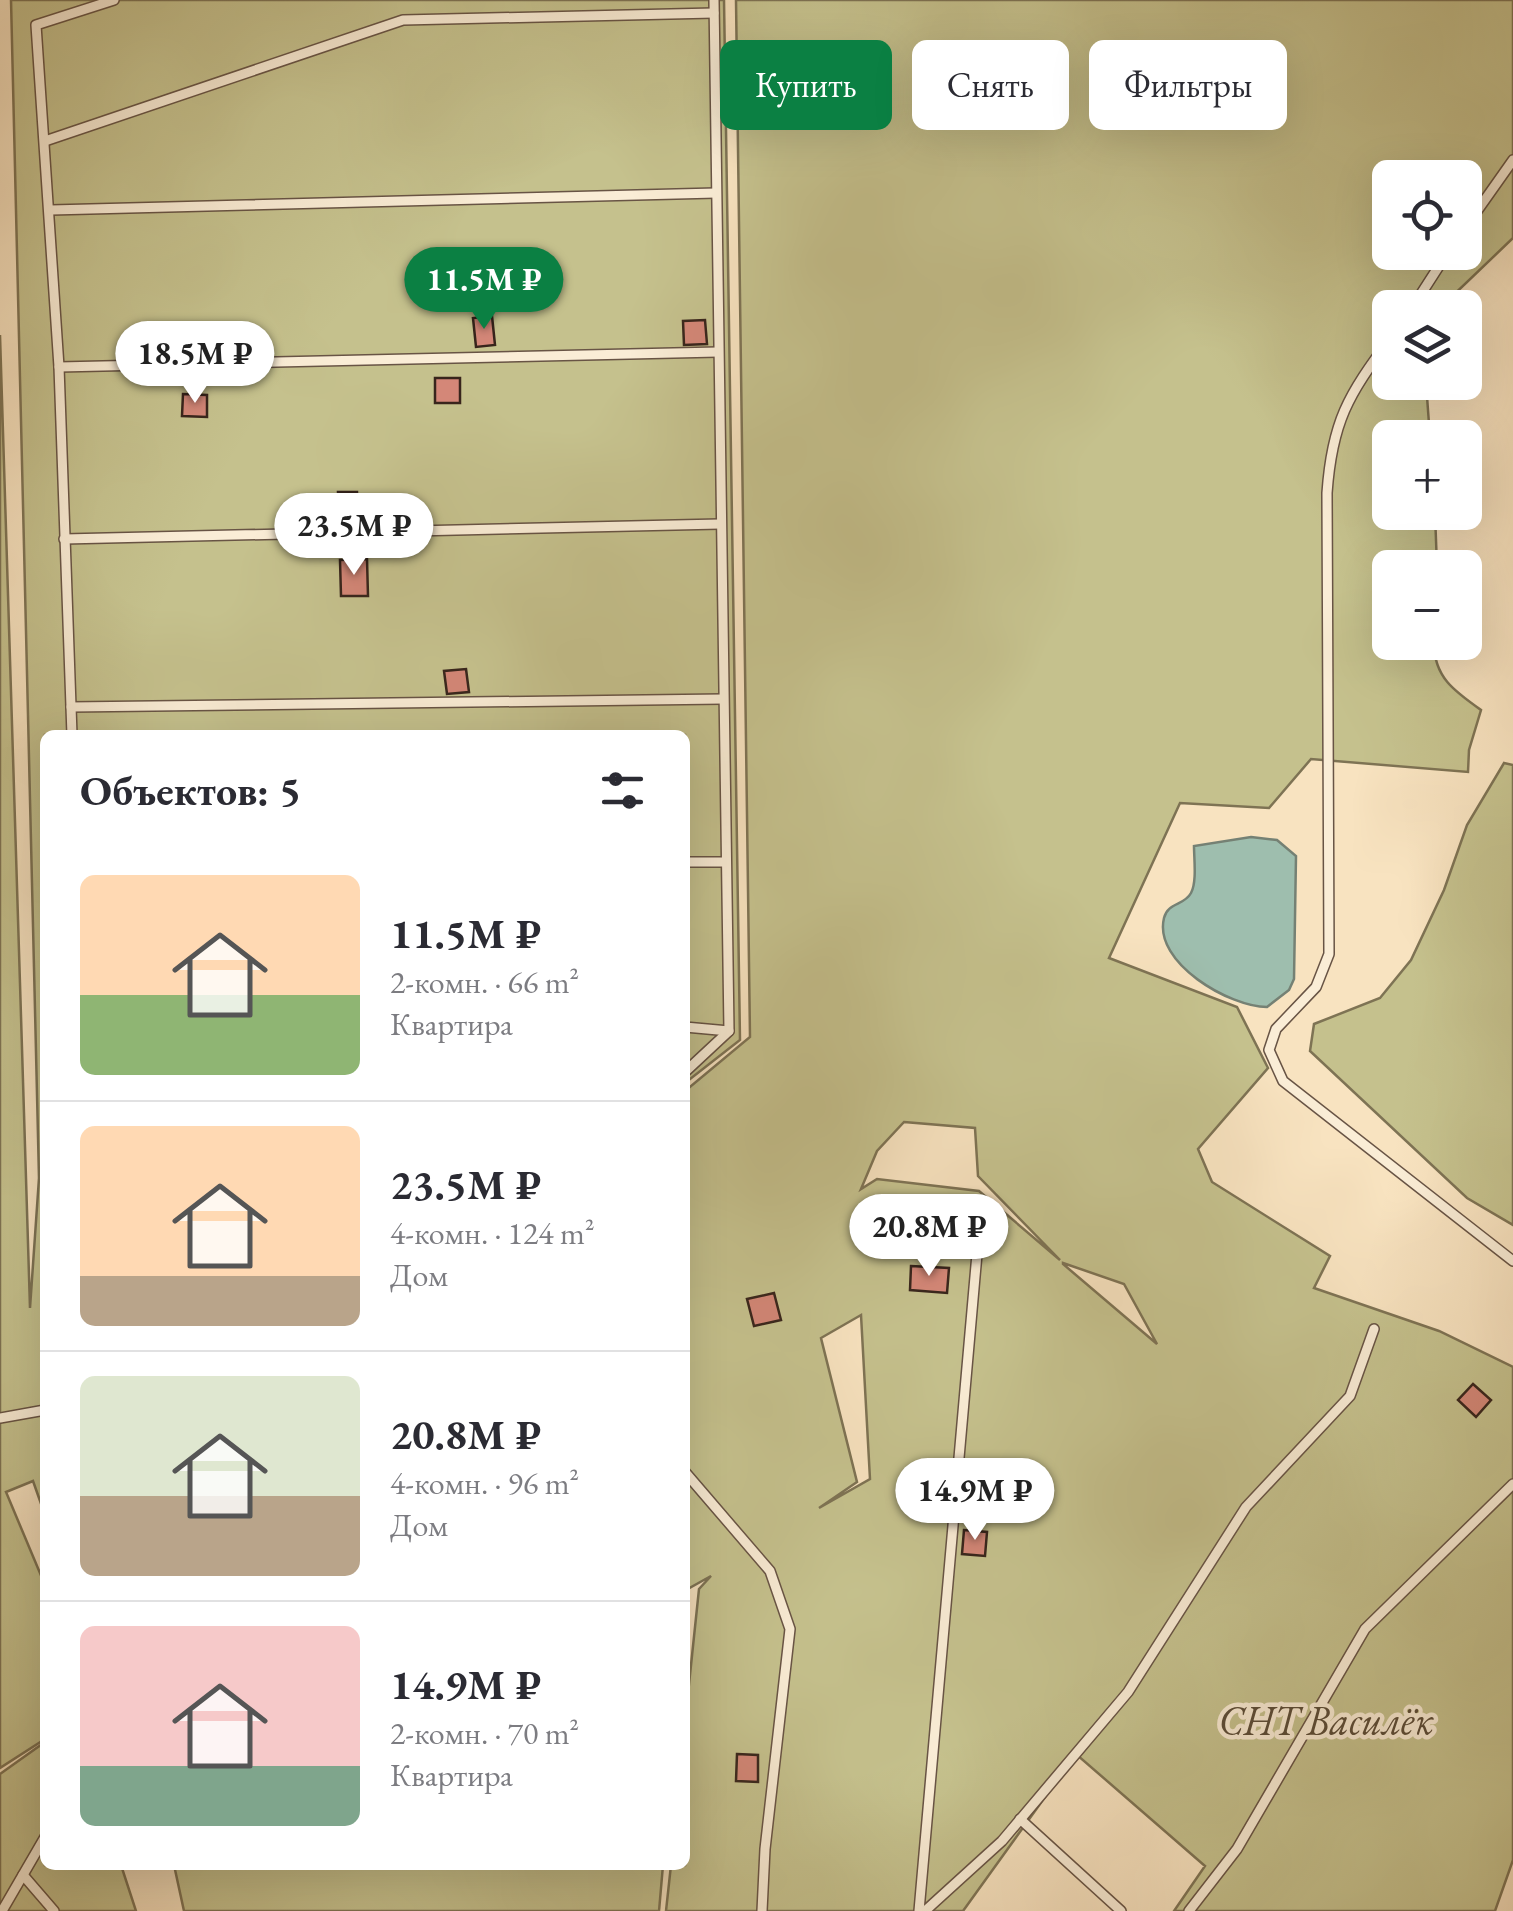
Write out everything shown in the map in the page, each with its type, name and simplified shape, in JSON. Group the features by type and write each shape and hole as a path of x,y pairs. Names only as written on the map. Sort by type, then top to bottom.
{"lane":[{"path":"72,730 59,367 36,25 114,0"},
{"path":"690,1067 729,1031 714,0"},
{"path":"46,140 403,20 714,13"},
{"path":"1482,204 1513,160"},
{"path":"51,210 716,193"},
{"path":"59,367 718,352"},
{"path":"1372,363 1352,390 1330,446 1329,954 1316,987 1276,1028 1269,1050 1283,1081 1513,1261"},
{"path":"64,539 720,524"},
{"path":"71,706 723,699"},
{"path":"690,862 725,862"},
{"path":"690,1027 729,1031"},
{"path":"922,1911 980,1220"},
{"path":"922,1911 1020,1819 1128,1692 1246,1507 1350,1396 1374,1329"},
{"path":"0,1418 40,1411"},
{"path":"690,1478 770,1570 790,1629 765,1850 762,1911"},
{"path":"1188,1911 1237,1850 1365,1629 1513,1484"},
{"path":"1020,1819 1121,1911"},
{"path":"2,1911 40,1846"},
{"path":"23,1875 54,1911"}],"green space":[{"path":"11,0 724,0 720,130 726,130 740,1040 690,1079 690,730 40,730 40,1501 33,1481 6,1492 40,1573 40,1742 0,1768 0,335 30,1308 39,1178"},
{"name":"СНТ Василёк","path":"736,0 1513,0 1513,238 1482,268 1482,160 1372,160 1372,270 1480,270 1459,290 1372,290 1372,400 1427,400 1429,420 1372,420 1372,530 1436,530 1436,550 1372,550 1372,660 1436,660 1454,689 1481,710 1469,750 1468,772 1311,759 1269,808 1180,803 1109,958 1237,1007 1268,1068 1198,1149 1212,1182 1330,1256 1314,1288 1439,1331 1513,1367 1513,1860 1495,1911 1174,1911 1205,1866 1076,1754 963,1911 666,1911 670,1870 690,1870 690,1674 699,1589 711,1576 690,1588 690,1087 750,1037 738,130 892,130 892,40 737,40","holes":["904,1122 975,1128 978,1176 1060,1260 979,1191 877,1179 861,1189 877,1151","1063,1263 1124,1284 1157,1344","861,1315 870,1479 819,1508 857,1482 821,1338"]},
{"path":"1504,763 1513,765 1513,1225 1467,1198 1310,1051 1314,1024 1380,998 1411,960 1444,890 1467,825"},
{"path":"40,1746 40,1870 123,1870 136,1911 0,1911 0,1774"},
{"path":"175,1870 663,1870 659,1911 184,1911"}],"shaded area":[{"path":"1251,837 1277,840 1296,856 1294,979 1289,990 1267,1007 1234,999 1197,979 1170,951 1164,935 1166,913 1188,897 1193,888 1194,846"}],"building":[{"path":"492,316 495,345 476,347 473,318"},
{"path":"705,320 707,344 684,345 683,321"},
{"path":"435,378 460,378 460,403 435,403"},
{"path":"183,394 207,395 207,417 182,416"},
{"path":"338,492 357,492 358,524 339,525"},
{"path":"367,559 368,596 341,596 340,560"},
{"path":"466,669 469,692 447,694 444,671"},
{"path":"882,1219 906,1222 903,1243 879,1240"},
{"path":"911,1266 949,1268 947,1293 910,1290"},
{"path":"774,1293 781,1320 754,1326 747,1299"},
{"path":"1473,1384 1491,1400 1476,1417 1458,1400"},
{"path":"964,1530 987,1532 985,1556 962,1554"},
{"path":"737,1754 758,1755 758,1782 736,1781"}]}
